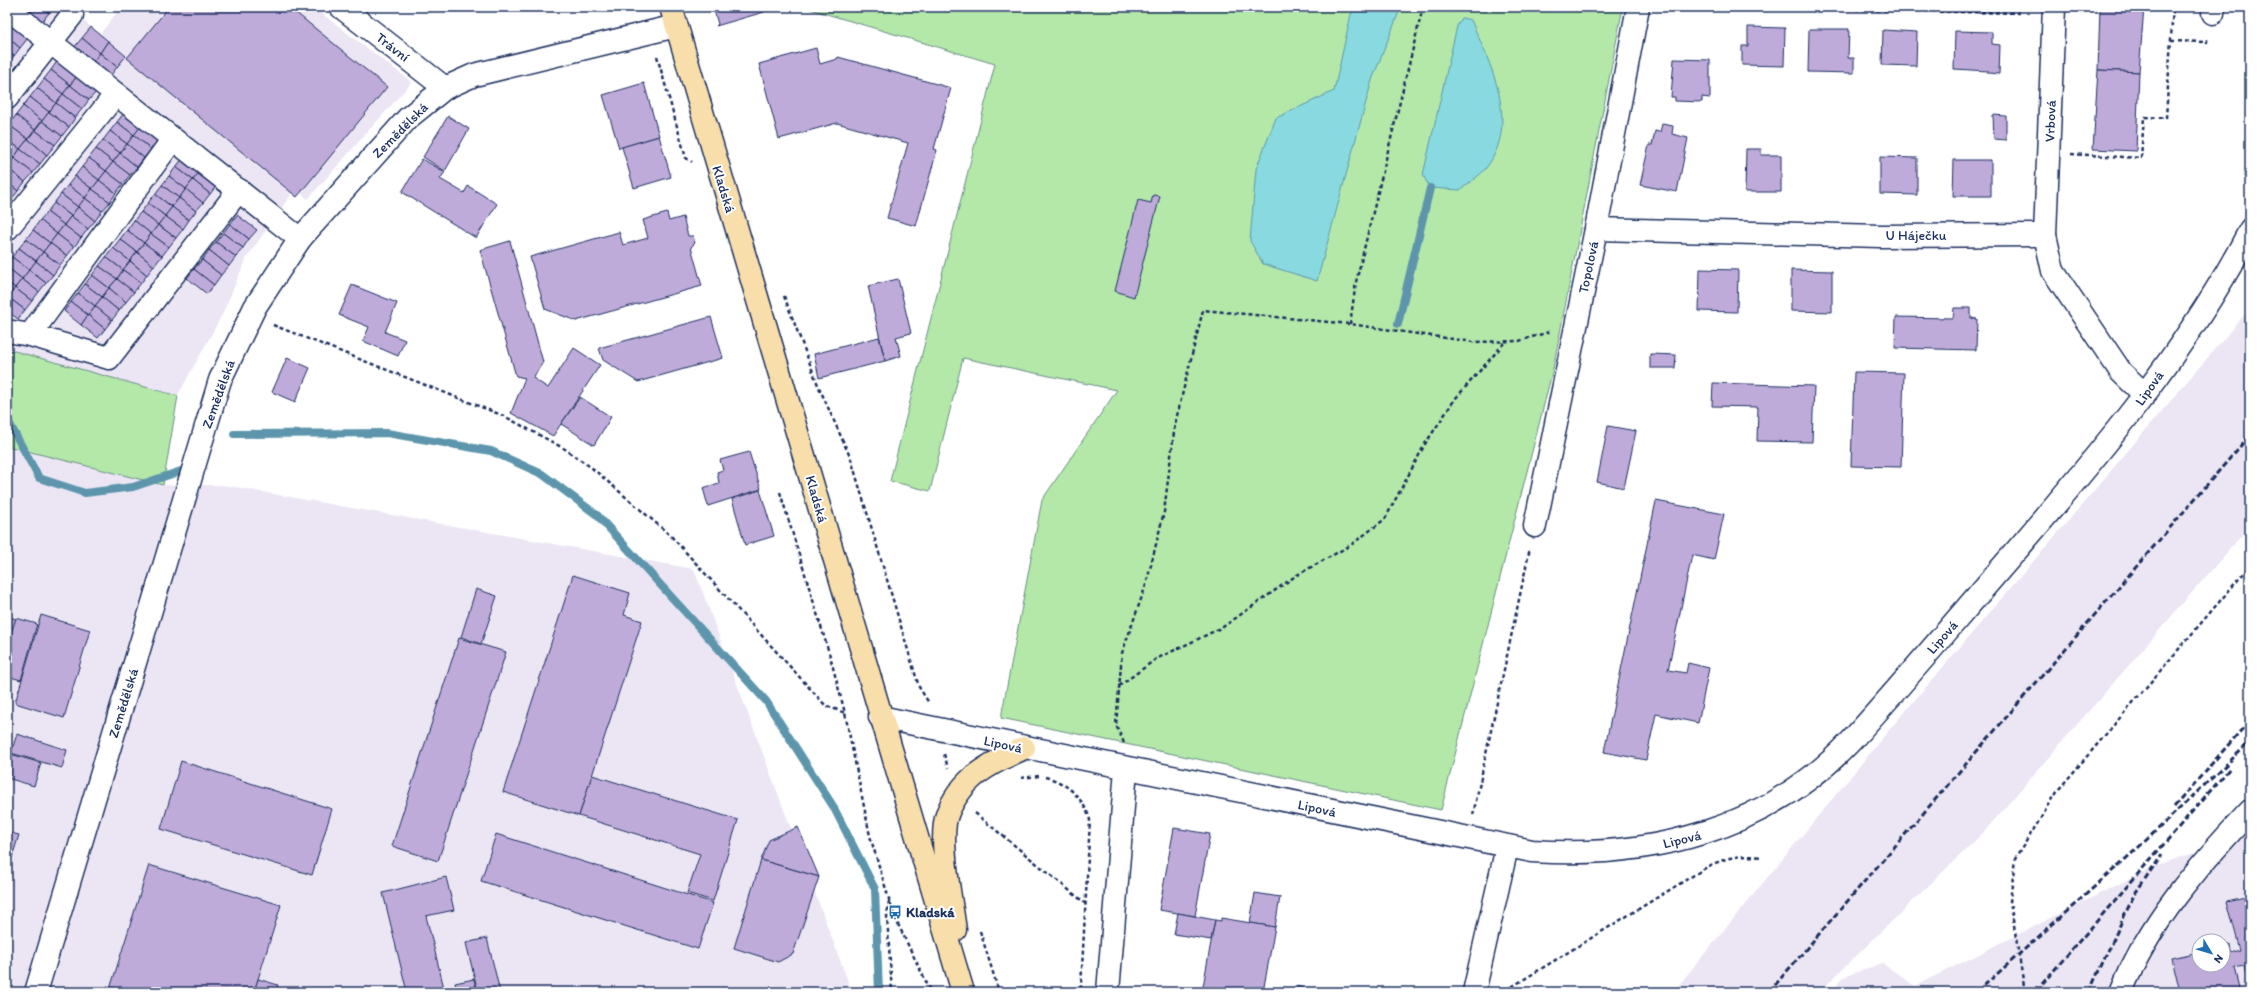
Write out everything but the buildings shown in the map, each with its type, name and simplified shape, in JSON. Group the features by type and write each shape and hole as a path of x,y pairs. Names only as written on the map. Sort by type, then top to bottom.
{"main road":[{"name":"Kladská","path":"673,16 770,335 880,717 962,990"},
{"path":"962,990 945,843 945,823 949,810 970,779 984,769 1024,748"}],"street":[{"name":"Trávní","path":"341,7 445,88"},
{"name":"Topolová","path":"1535,526 1596,229 1638,7"},
{"name":"Vrbová","path":"2045,235 2054,7"},
{"path":"7,8 300,239"},
{"path":"7,98 52,44 72,16"},
{"name":"Zemědělská","path":"36,992 220,380 255,307 300,239 408,118 445,88 474,75 650,32 673,16"},
{"path":"7,229 116,94"},
{"path":"30,335 174,139"},
{"path":"7,331 30,335 109,358 239,190"},
{"name":"U Háječku","path":"1596,229 1881,236 2045,235"},
{"name":"Lipová","path":"880,717 1507,847 1560,853 1623,851 1674,842 1731,823 1798,787 1836,757 1882,707 2096,458 2145,395 2232,263 2250,230"},
{"path":"2045,235 2053,271 2121,372 2145,395"},
{"path":"1108,992 1126,769"},
{"path":"2121,992 2128,975 2158,920 2194,872 2250,811"},
{"path":"1474,992 1507,847"}],"path":[{"path":"1350,324 1356,282 1423,7"},
{"path":"1708,7 2023,13"},
{"path":"2049,152 2141,158 2144,117 2166,118 2173,7"},
{"path":"650,32 686,158"},
{"path":"2171,41 2206,42"},
{"path":"783,294 818,385 851,459 919,687 928,700 950,775 959,794 970,810 1086,904"},
{"path":"1126,769 1125,745 1116,725 1122,653 1146,585 1164,512 1175,424 1204,310 1350,324 1473,342 1519,341 1576,323"},
{"path":"275,326 504,416 565,449 592,468 671,536 825,705 845,713"},
{"path":"1119,687 1156,659 1223,627 1297,575 1351,545 1385,519 1425,444 1455,399 1506,341"},
{"path":"780,492 845,713 870,836 894,916 931,992"},
{"path":"1468,839 1535,526"},
{"path":"2025,992 2010,902 2016,859 2059,789 2250,566"},
{"path":"1019,778 1037,776 1051,779 1072,791 1086,806 1091,831 1080,992"},
{"path":"1507,992 1513,986 1724,858 1738,855 1763,857"},
{"path":"889,899 887,916 892,992"},
{"path":"1076,992 1080,988"}],"shaded area":[{"path":"7,7 66,7 100,34 121,7 313,7 412,82 308,199 295,189 247,257 222,315 177,397 7,350"},
{"path":"2250,308 2250,526 1982,834 1819,992 1673,992 1884,736"},
{"path":"7,446 163,485 223,485 694,569 852,992 7,992"},
{"path":"2250,835 2250,992 1832,992 1843,977 1882,963 1915,986 2157,865"}],"green space":[{"path":"803,7 1623,7 1553,369 1441,810 1001,718 1042,500 1117,390 963,358 930,491 890,481 995,64"},
{"path":"7,349 178,396 163,485 7,446"}],"water":[{"path":"1356,7 1401,7 1372,80 1317,281 1263,264 1250,241 1256,169 1276,118 1334,91 1351,14"},
{"path":"1462,18 1471,20 1493,74 1499,94 1502,113 1501,132 1496,151 1486,168 1477,177 1460,190 1430,188 1423,175 1457,26"}],"waterway":[{"path":"1398,324 1430,188"},
{"path":"7,419 39,478 85,493 133,487 181,471"},
{"path":"234,434 387,433 491,451 542,474 597,515 766,701 833,806 875,889 879,992"}],"railway":[{"path":"1769,992 2250,435"},
{"path":"2174,807 2250,720"},
{"path":"1977,992 2140,846 2250,742"},
{"path":"2042,984 2231,767"},
{"path":"2089,992 2134,895 2162,854"}],"place":[{"name":"Kladská","path":"895,912"}]}
